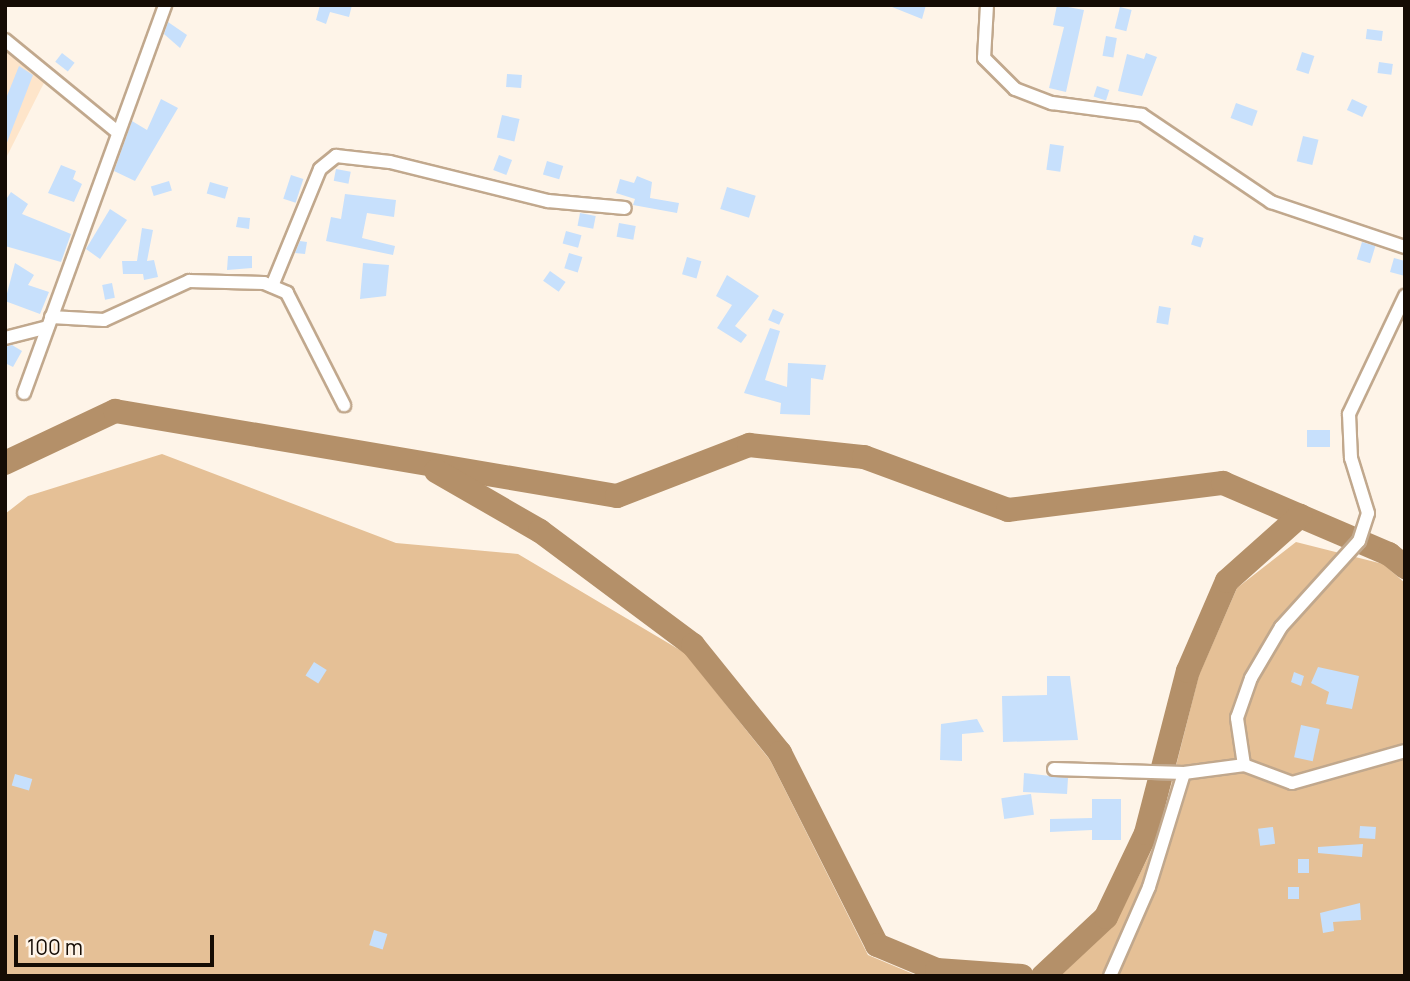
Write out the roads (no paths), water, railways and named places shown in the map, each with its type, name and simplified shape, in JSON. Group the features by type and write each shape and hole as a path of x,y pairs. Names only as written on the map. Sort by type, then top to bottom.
{"street":[{"path":"24,393 115,130 165,5"},
{"path":"987,5 984,58 1015,89 1052,103 1142,115 1271,202 1405,247"},
{"path":"5,40 115,130"},
{"path":"272,286 320,169 336,156 390,162 548,201 625,208"},
{"path":"5,338 50,322 104,320 189,281 272,286 286,293 344,405"},
{"path":"1244,765 1237,718 1251,678 1281,626 1359,541 1368,513 1351,458 1349,414 1405,296"},
{"path":"1054,769 1184,774 1244,765 1292,783 1405,751"},
{"path":"1110,976 1149,887 1184,774"}],"waterway":[{"path":"5,463 115,411 617,496 749,445 864,457 1008,510 1223,483 1389,554 1405,567"},
{"path":"436,471 540,531 693,645 780,753 877,945 937,970 1022,976"},
{"path":"1043,976 1106,917 1146,833 1188,671 1227,581 1300,516"}]}
